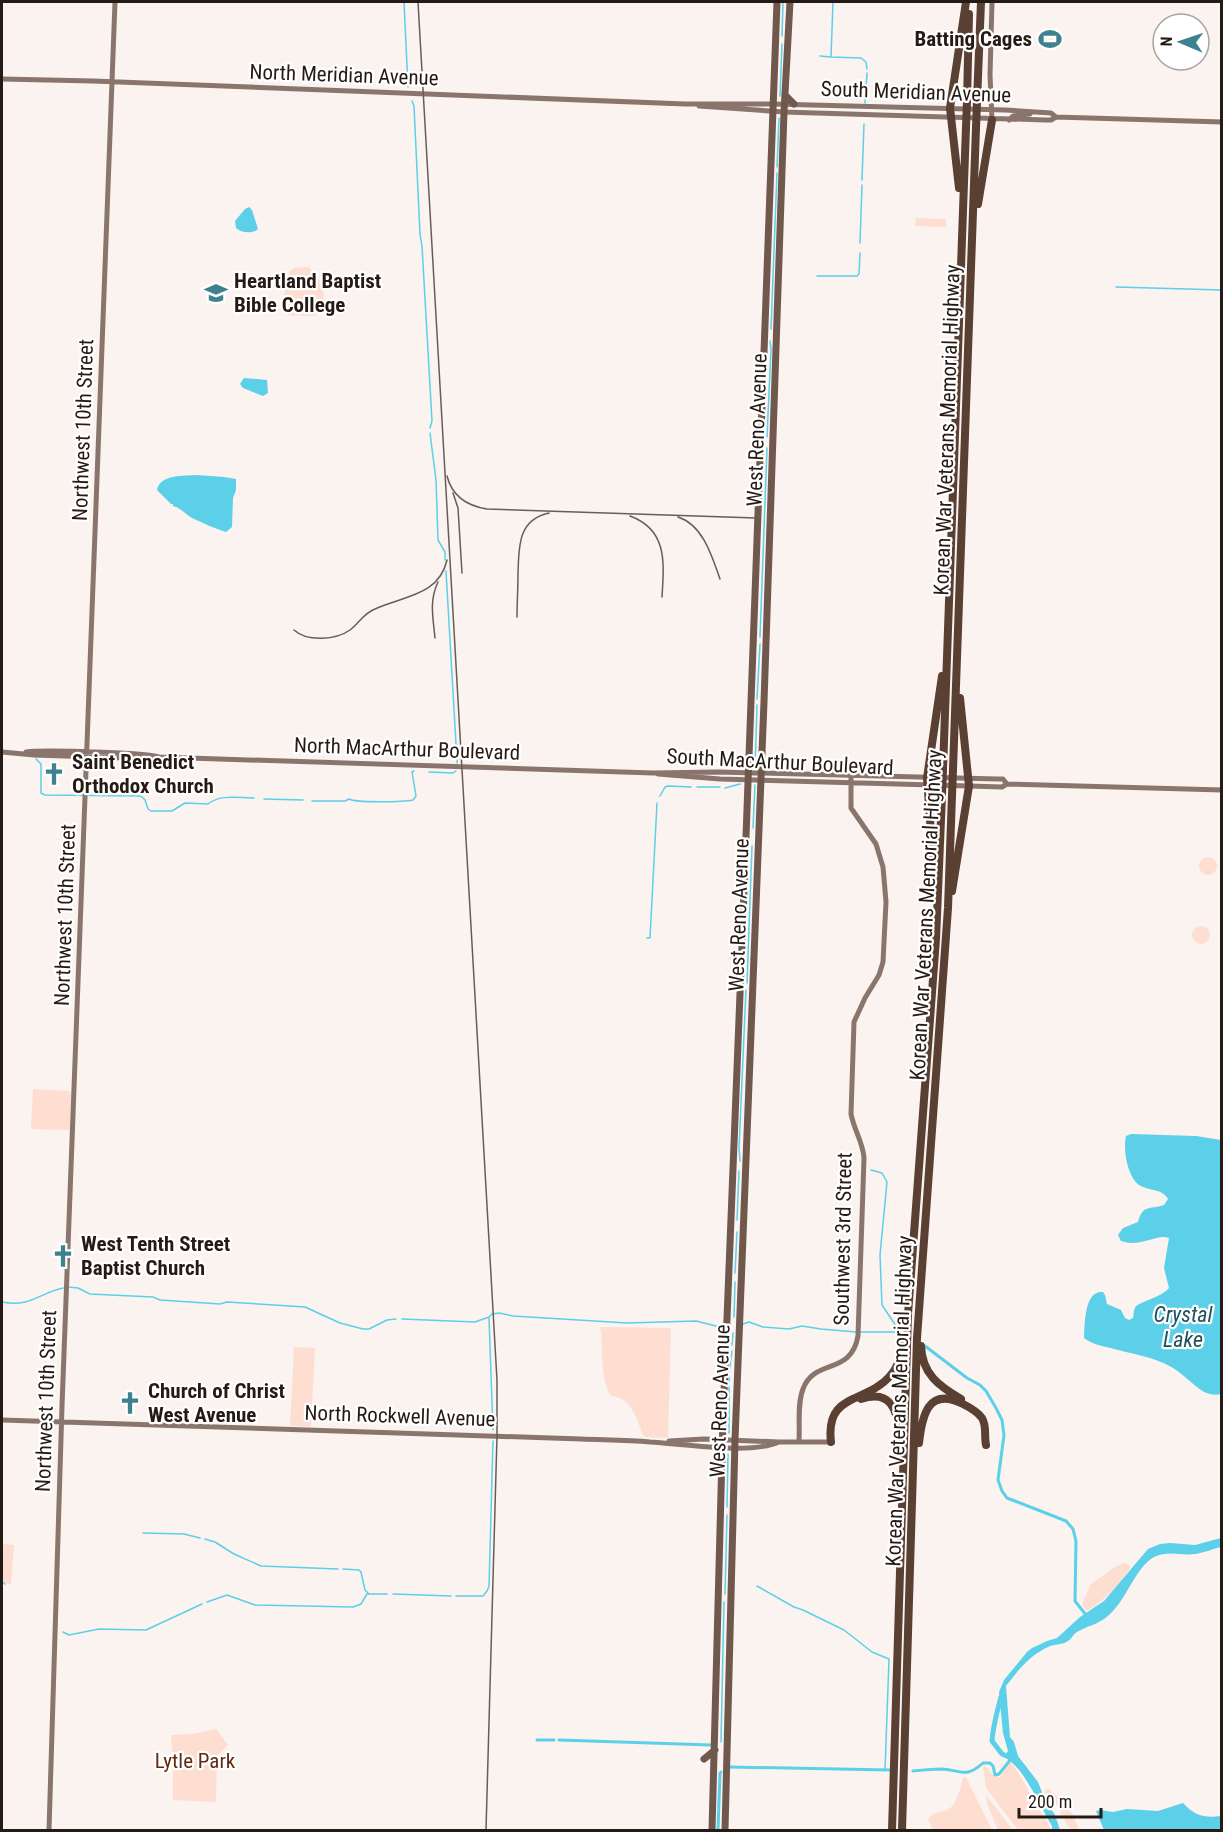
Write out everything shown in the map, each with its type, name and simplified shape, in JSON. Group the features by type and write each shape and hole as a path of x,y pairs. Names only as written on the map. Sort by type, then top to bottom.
{"highway":[{"name":"Korean War Veterans Memorial Highway","path":"892,1830 909,1314 938,911 967,101 968,2"},
{"path":"962,231 959,183 948,105 968,2"},
{"name":"Korean War Veterans Memorial Highway","path":"902,1830 919,1306 948,908 981,2"},
{"path":"972,237 993,120"},
{"path":"948,908 958,863 969,783 960,694 958,641"},
{"path":"938,911 927,781 948,649"},
{"path":"912,1491 921,1421 925,1411 932,1404 943,1399 951,1400 975,1411 984,1424 986,1445 988,1430 986,1419 980,1411 939,1385 926,1369 922,1354 919,1306"},
{"path":"831,1442 830,1421 836,1410 882,1383 896,1368 909,1314"},
{"path":"831,1442 835,1420 840,1411 866,1397 881,1397 893,1405 897,1414 903,1458"}],"main road":[{"name":"Northwest 10th Street","path":"49,1830 61,1422 115,2"},
{"name":"West Reno Avenue","path":"712,1830 722,1443 777,2"},
{"name":"West Reno Avenue","path":"725,1830 735,1443 764,702 784,108 790,2"},
{"path":"992,2 990,75 993,120 1007,114 1008,110 997,106 992,101"},
{"path":"775,39 788,40"},
{"name":"North Meridian Avenue","path":"2,79 773,107"},
{"path":"785,95 794,104"},
{"name":"South Meridian Avenue","path":"784,108 794,104 907,107 948,105 1051,113 1056,117"},
{"name":"South Meridian Avenue","path":"773,107 908,117 993,120 1051,120 1056,117 1221,122"},
{"path":"907,107 908,117"},
{"path":"1009,120 1013,116 1036,112"},
{"path":"771,170 783,170"},
{"path":"764,335 777,336"},
{"path":"751,701 764,702"},
{"name":"North MacArthur Boulevard","path":"2,752 155,759 159,757 653,773"},
{"path":"702,778 717,775 718,771"},
{"name":"South MacArthur Boulevard","path":"653,773 718,771 812,782 927,781"},
{"name":"South MacArthur Boulevard","path":"653,773 702,778 748,776"},
{"path":"795,781 805,778 806,774"},
{"path":"812,782 822,774"},
{"name":"South MacArthur Boulevard","path":"761,777 822,774 1002,787 1006,784 1221,790"},
{"name":"Southwest 3rd Street","path":"799,1441 801,1397 806,1382 815,1373 848,1358 855,1349 858,1336 864,1158 851,1114 853,1033 856,1016 884,962 886,896 883,867 876,844 851,808 851,775"},
{"path":"729,1276 741,1277"},
{"name":"North Rockwell Avenue","path":"2,1420 735,1443 766,1447 779,1442 831,1442"},
{"path":"720,1510 733,1510"},
{"path":"718,1598 731,1598"},
{"path":"704,1759 715,1750"}],"green space":[{"path":"916,218 946,219 946,227 915,226"},
{"path":"309,267 322,285 323,296 319,308 315,316 288,315 284,300 290,271 294,268"},
{"path":"1208,857 1214,860 1217,866 1214,872 1208,875 1202,872 1199,866 1202,860"},
{"path":"1201,926 1207,929 1210,935 1207,941 1201,944 1195,941 1192,935 1195,929"},
{"path":"33,1089 70,1091 70,1130 31,1129"},
{"path":"600,1327 671,1328 668,1438 644,1437 629,1405 611,1396 603,1371"},
{"path":"294,1347 315,1348 311,1427 290,1426"},
{"path":"2,1544 14,1545 11,1584 2,1583"},
{"path":"1124,1563 1131,1567 1106,1597 1087,1611 1082,1604 1091,1584"},
{"name":"Lytle Park","path":"216,1729 228,1745 217,1756 216,1802 173,1800 171,1735 193,1734"},
{"path":"1010,1762 1051,1830 1018,1830 986,1788 984,1765 994,1776 1000,1777"},
{"path":"963,1777 966,1777 992,1830 933,1830 928,1819 933,1814 945,1811 952,1806"},
{"path":"1049,1789 1060,1799 1059,1802 1063,1808 1067,1808 1072,1813 1079,1830 1072,1830 1067,1825 1056,1804 1047,1797 1045,1790"},
{"path":"986,1795 1013,1830 998,1830"}],"water":[{"path":"249,207 258,229 253,232 238,230 235,221"},
{"path":"244,378 267,380 268,393 263,396 243,388 240,384"},
{"path":"197,475 236,479 232,527 226,532 191,517 173,506 157,490 159,485 168,478"},
{"name":"Crystal Lake","path":"1131,1134 1196,1136 1221,1140 1221,1394 1206,1393 1177,1370 1159,1361 1090,1342 1084,1338 1085,1317 1089,1302 1097,1293 1103,1292 1107,1304 1121,1310 1125,1318 1129,1320 1133,1318 1137,1306 1169,1288 1164,1268 1169,1238 1159,1237 1128,1243 1121,1241 1118,1235 1123,1228 1138,1222 1144,1210 1164,1205 1168,1199 1159,1191 1139,1185 1131,1175 1125,1148 1126,1136"},
{"path":"1221,1538 1221,1547 1205,1552 1165,1554 1154,1557 1141,1568 1121,1601 1109,1615 1102,1621 1077,1632 1066,1642 1050,1646 1037,1653 1020,1668 1006,1686 1010,1737 1018,1756 1038,1782 1045,1800 1055,1815 1060,1830 1052,1830 1052,1826 1025,1778 1012,1762 1004,1757 1008,1751 1003,1733 999,1692 1004,1680 1032,1648 1057,1638 1080,1617 1104,1601 1148,1549 1160,1544 1195,1545"},
{"path":"1183,1803 1200,1815 1221,1816 1221,1830 1104,1830 1096,1811 1113,1812 1127,1809 1158,1811"}],"waterway":[{"path":"404,2 408,87"},
{"path":"782,36 783,2"},
{"path":"833,2 831,57 861,58 866,62 867,69"},
{"path":"780,96 782,44"},
{"path":"820,56 831,57"},
{"path":"865,103 867,73"},
{"path":"412,101 432,421 430,428"},
{"path":"777,167 779,118"},
{"path":"862,180 864,124"},
{"path":"771,329 777,173"},
{"path":"860,243 862,185"},
{"path":"817,276 857,276 860,253"},
{"path":"1116,287 1222,290"},
{"path":"767,437 770,341"},
{"path":"430,433 436,480 438,540 445,552 445,560"},
{"path":"760,637 767,448"},
{"path":"446,571 457,763"},
{"path":"757,699 760,644"},
{"path":"755,769 757,705"},
{"path":"36,759 41,764 41,793 45,795 141,796 151,811 172,811 185,803 208,804 224,798 254,798"},
{"path":"312,801 413,800 416,796 412,772 414,771"},
{"path":"429,772 453,773 456,771"},
{"path":"725,788 740,784"},
{"path":"753,828 755,785"},
{"path":"660,796 668,786 691,787"},
{"path":"697,787 720,787"},
{"path":"264,799 303,800"},
{"path":"647,938 650,938 657,803"},
{"path":"747,983 752,846"},
{"path":"740,1161 746,990"},
{"path":"861,1332 900,1332 882,1305 880,1255 887,1182 882,1173 871,1170"},
{"path":"737,1220 739,1171"},
{"path":"735,1273 737,1232"},
{"path":"734,1317 735,1282"},
{"path":"68,1287 78,1288 90,1294 153,1297 160,1300 305,1307 340,1323 363,1329 396,1319"},
{"path":"2,1302 27,1302 63,1288"},
{"path":"402,1319 475,1322 499,1313 513,1316 627,1323 696,1321 724,1328"},
{"path":"489,1318 493,1430"},
{"path":"743,1324 749,1322 763,1327 789,1329 802,1326 856,1332"},
{"path":"732,1345 733,1333"},
{"path":"925,1346 967,1378 980,1385 996,1408 1002,1420 1004,1435 998,1480 1007,1498 1066,1521 1073,1529 1076,1541 1075,1601 1086,1615"},
{"path":"729,1433 729,1373 732,1351"},
{"path":"456,1596 483,1596 489,1586 493,1441"},
{"path":"727,1507 728,1454"},
{"path":"725,1594 727,1515"},
{"path":"143,1533 184,1534 200,1538"},
{"path":"205,1539 261,1566 338,1569"},
{"path":"343,1569 359,1570 368,1593"},
{"path":"757,1586 794,1607 844,1630 872,1652 889,1659 885,1770"},
{"path":"207,1602 227,1595 255,1605 353,1607 361,1604 367,1594 387,1594"},
{"path":"393,1594 451,1596"},
{"path":"721,1742 724,1602"},
{"path":"63,1632 69,1635 99,1629 146,1630 202,1604"},
{"path":"1001,1697 992,1741 1002,1754 1012,1758"},
{"path":"537,1740 554,1740"},
{"path":"559,1740 711,1745"},
{"path":"913,1771 942,1769 967,1772 983,1763 990,1763 995,1775 999,1774 1011,1759"},
{"path":"730,1767 890,1770"},
{"path":"718,1830 721,1772"}],"railway":[{"path":"418,2 497,1380 486,1830"},
{"path":"447,476 449,483 462,499 467,503 487,509 756,518"},
{"path":"453,493 458,508 462,573"},
{"path":"517,617 519,554 522,536 531,522 549,513"},
{"path":"630,516 651,530 661,549 662,597"},
{"path":"678,517 687,521 700,534 710,551 720,579"},
{"path":"294,630 314,638 330,638 344,633 371,611 428,588 443,572 447,560"},
{"path":"435,638 433,603 438,582"}],"place":[{"name":"Batting Cages","path":"1050,39"},
{"name":"Heartland Baptist Bible College","path":"216,293"},
{"name":"Saint Benedict Orthodox Church","path":"54,774"},
{"name":"West Tenth Street Baptist Church","path":"63,1256"},
{"name":"Church of Christ West Avenue","path":"130,1403"}]}
